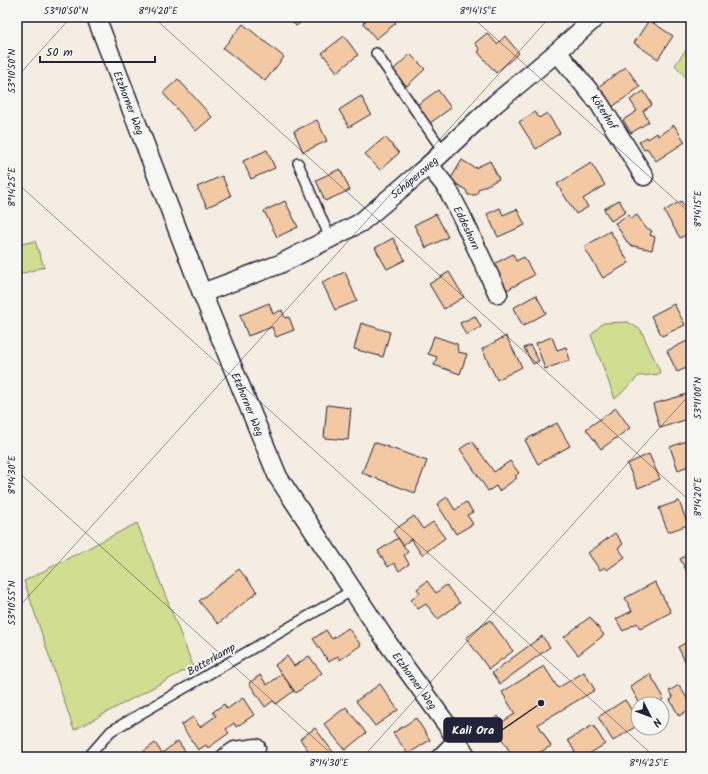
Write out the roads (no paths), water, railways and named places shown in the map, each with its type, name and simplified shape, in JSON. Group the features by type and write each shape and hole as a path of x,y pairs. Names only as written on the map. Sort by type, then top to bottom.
{"street":[{"name":"Etzhorner Weg","path":"96,17 202,293 278,477 389,645 467,757"},
{"name":"Schäpersweg","path":"202,293 280,264 360,223 429,165 442,151 496,103 596,17"},
{"name":"Köterhof","path":"557,52 599,103 644,176"},
{"name":"Eddeshorn","path":"429,165 447,188 464,219 498,294"},
{"path":"441,757 457,741"},
{"path":"226,757 235,751 256,748"}],"lane":[{"path":"376,53 442,151"},
{"path":"298,163 330,238"},
{"name":"Botterkamp","path":"88,757 111,731 353,590"}],"place":[{"name":"Kali Ora","path":"541,703"}]}
